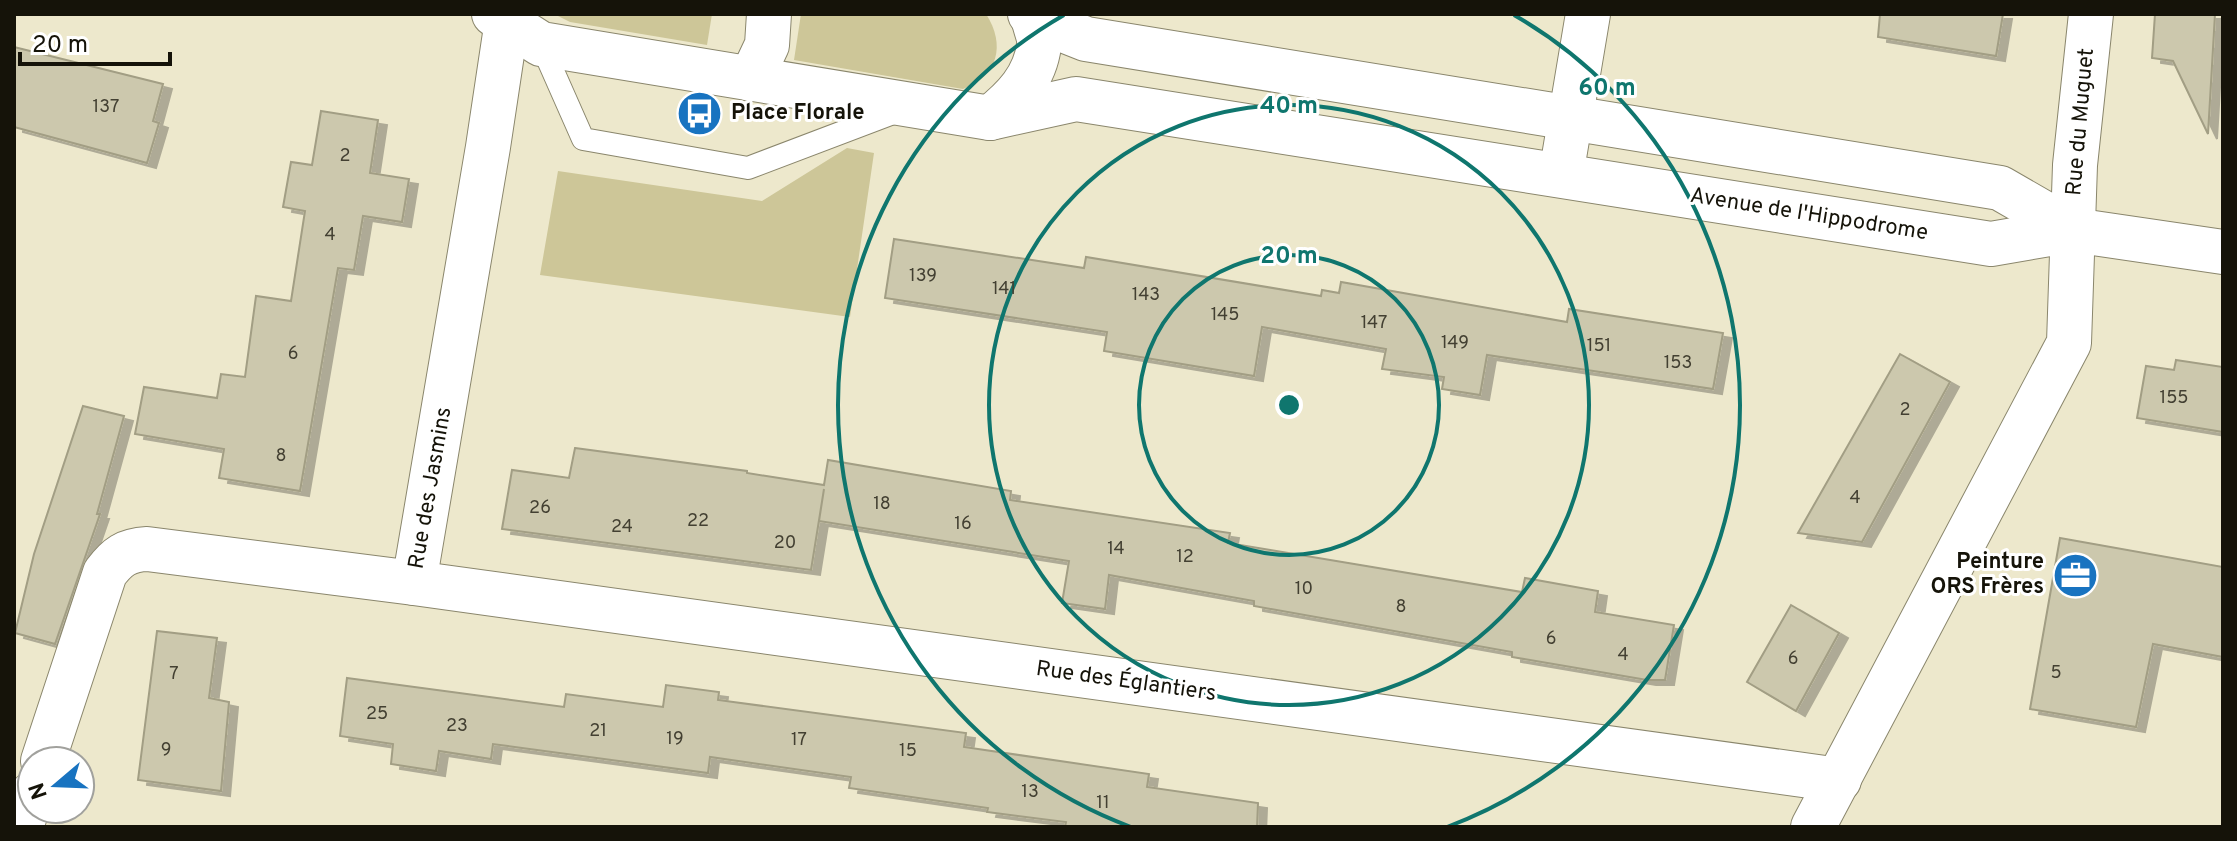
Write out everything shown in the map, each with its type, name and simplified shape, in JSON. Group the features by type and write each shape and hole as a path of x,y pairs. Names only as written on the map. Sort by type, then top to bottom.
{"street":[{"path":"751,79 767,45 769,14"},
{"path":"1561,175 1588,14"},
{"name":"Rue du Muguet","path":"1813,827 2069,343 2075,165 2091,14"},
{"path":"1032,15 1086,39 2000,188 2073,230 2223,252"},
{"path":"990,118 1022,90 1033,68 1039,42 1032,15"},
{"name":"Avenue de l'Hippodrome","path":"512,24 751,79 990,118 1076,99 1991,244 2073,230"},
{"name":"Rue des Jasmins","path":"48,745 105,573 116,558 130,550 147,549 414,583 512,24"},
{"name":"Rue des Églantiers","path":"414,583 1839,780"}],"lane":[{"path":"512,24 583,139 748,168 913,106"}],"shaded area":[{"path":"554,14 712,14 707,45 570,22"},
{"path":"801,14 986,14 996,37 995,58 984,76 963,89 794,60"},
{"path":"847,148 874,153 850,317 540,275 558,171 762,201"}],"building":[{"path":"1880,14 2003,14 1996,56 1878,37"},
{"path":"2155,14 2215,14 2208,134 2173,61 2152,58"},
{"path":"14,47 163,84 153,121 159,123 147,163 14,127"},
{"path":"321,111 378,120 370,173 409,179 402,222 363,216 354,270 338,268 300,491 219,478 224,449 135,434 144,387 217,398 221,374 245,377 256,296 291,301 305,211 283,207 291,162 312,165"},
{"path":"894,239 1084,268 1086,257 1321,296 1322,290 1339,293 1341,282 1567,322 1569,309 1723,333 1713,389 1487,355 1480,395 1442,389 1444,377 1382,369 1386,349 1262,327 1254,376 1104,351 1107,332 885,298"},
{"path":"1900,354 1950,382 1862,542 1798,533"},
{"path":"2176,360 2223,367 2223,432 2137,418 2146,366 2174,370"},
{"path":"83,406 124,416 97,514 100,514 55,644 15,633 34,554"},
{"path":"575,448 747,471 824,485 828,460 1011,491 1010,500 1230,533 1228,543 1522,592 1525,578 1598,591 1595,612 1674,625 1665,680 1647,680 1512,657 1512,652 1254,606 1254,601 1109,575 1105,609 1062,603 1069,561 819,521 824,489 811,570 502,529 512,470 569,478"},
{"path":"2060,538 2223,567 2223,657 2153,644 2136,727 2030,709"},
{"path":"1791,605 1839,633 1796,711 1747,682"},
{"path":"157,631 217,638 209,698 229,702 221,791 138,780"},
{"path":"347,678 564,707 566,694 663,707 666,685 719,692 718,700 966,733 964,747 1149,774 1147,787 1258,803 1257,827 1065,827 1066,822 849,788 851,777 710,757 708,773 493,744 491,759 439,751 436,771 391,764 393,744 340,736"}],"place":[{"name":"Place Florale","path":"700,113"},
{"name":"Peinture ORS Frères","path":"2075,575"}]}
